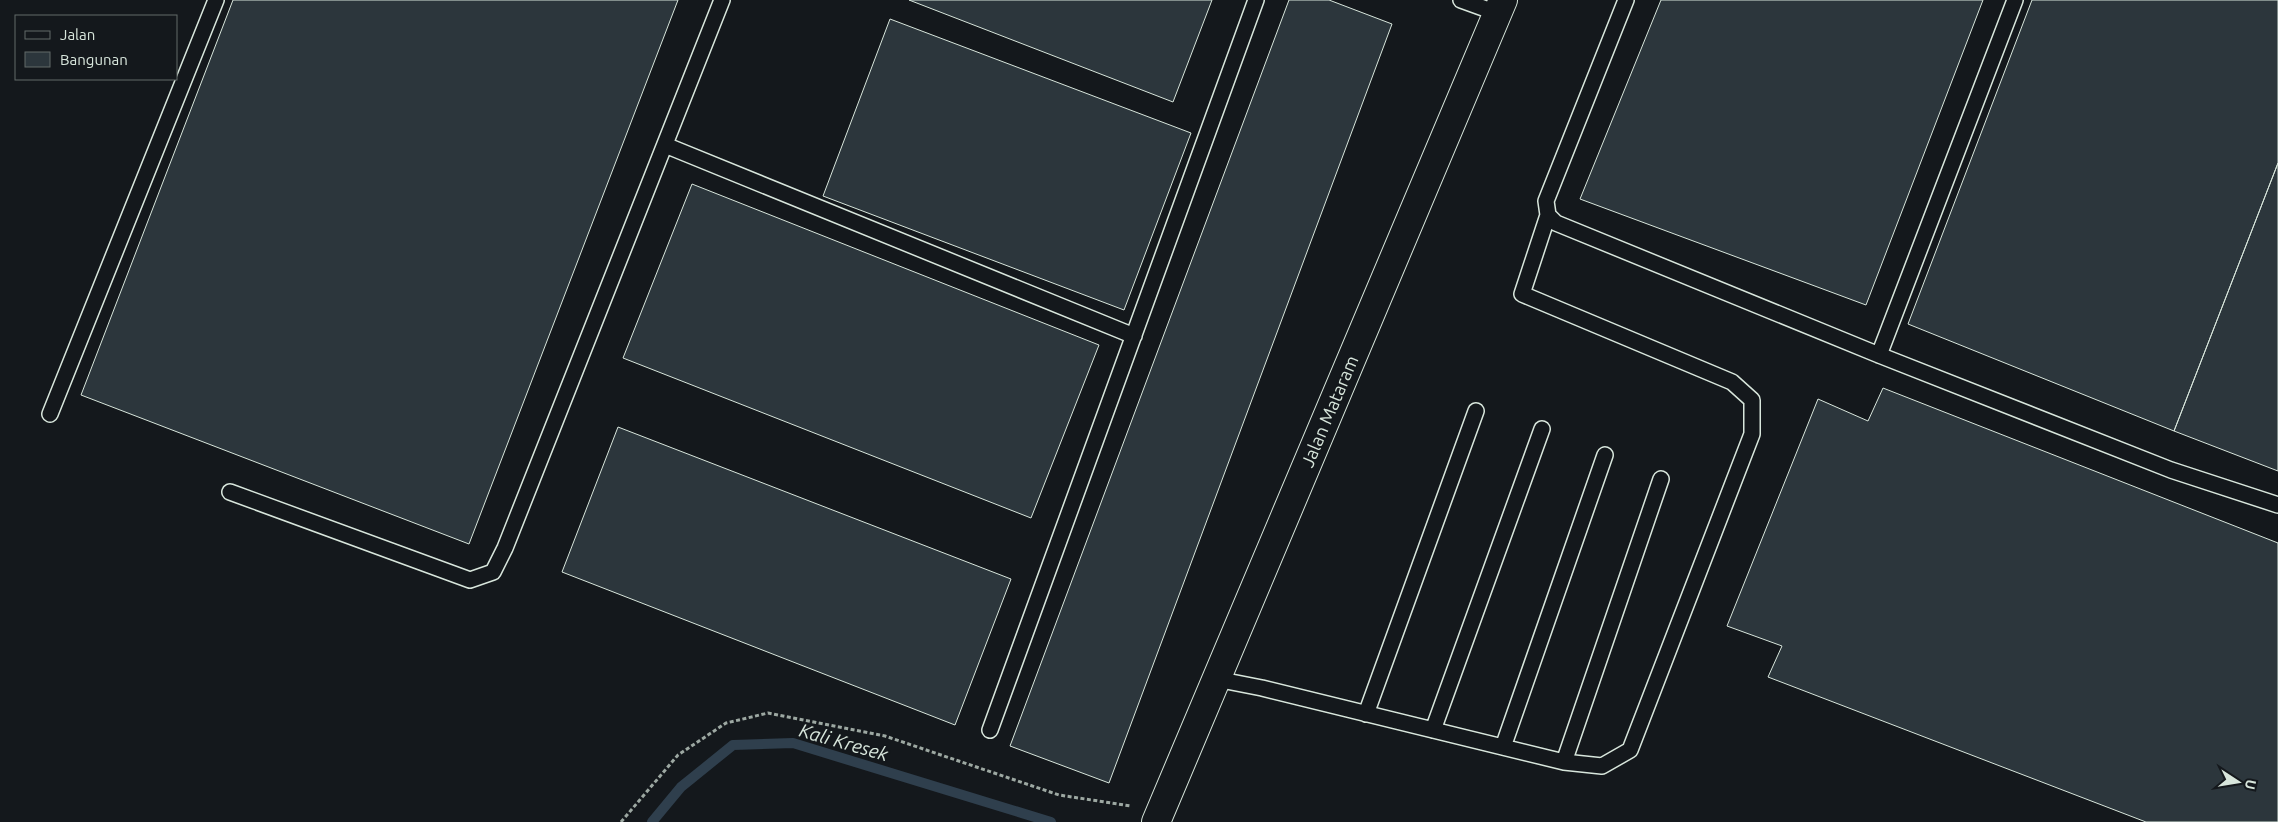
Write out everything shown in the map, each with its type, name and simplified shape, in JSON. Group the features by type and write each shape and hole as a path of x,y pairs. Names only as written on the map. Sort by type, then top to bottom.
{"main road":[{"name":"Jalan Mataram","path":"1159,817 1500,7"}],"lane":[{"path":"50,414 216,0"},
{"path":"230,492 470,580 493,572 508,539 722,0"},
{"path":"990,730 1256,0"},
{"path":"1461,0 1500,7"},
{"path":"1216,679 1262,688 1564,762 1602,766 1630,750 1752,434 1752,400 1732,382 1522,294 1548,215 1546,201 1626,0"},
{"path":"1879,355 2015,0"},
{"path":"665,145 1134,336"},
{"path":"1548,215 1556,223 1879,355 2172,470 2278,505"},
{"path":"1366,714 1476,411"},
{"path":"1433,730 1542,429"},
{"path":"1503,747 1605,455"},
{"path":"1564,762 1661,480"}],"path":[{"path":"621,822 678,755 726,723 768,713 885,736 1059,795 1159,817"}],"building":[{"path":"233,0 678,0 469,544 81,395"},
{"path":"909,0 1212,0 1173,102"},
{"path":"1289,0 1329,0 1392,24 1109,783 1010,746"},
{"path":"1661,0 1983,0 1866,305 1580,199"},
{"path":"2032,0 2278,0 2278,163 2174,431 1908,324"},
{"path":"890,19 1191,133 1124,310 823,196"},
{"path":"2278,163 2278,471 2174,431"},
{"path":"692,184 1099,345 1031,518 623,358"},
{"path":"1883,388 2278,543 2278,822 2146,822 1768,677 1782,646 1727,626 1818,399 1868,421"},
{"path":"618,427 1011,579 955,725 562,572"}],"waterway":[{"name":"Kali Kresek","path":"652,822 681,787 733,745 793,743 1051,822"}]}
